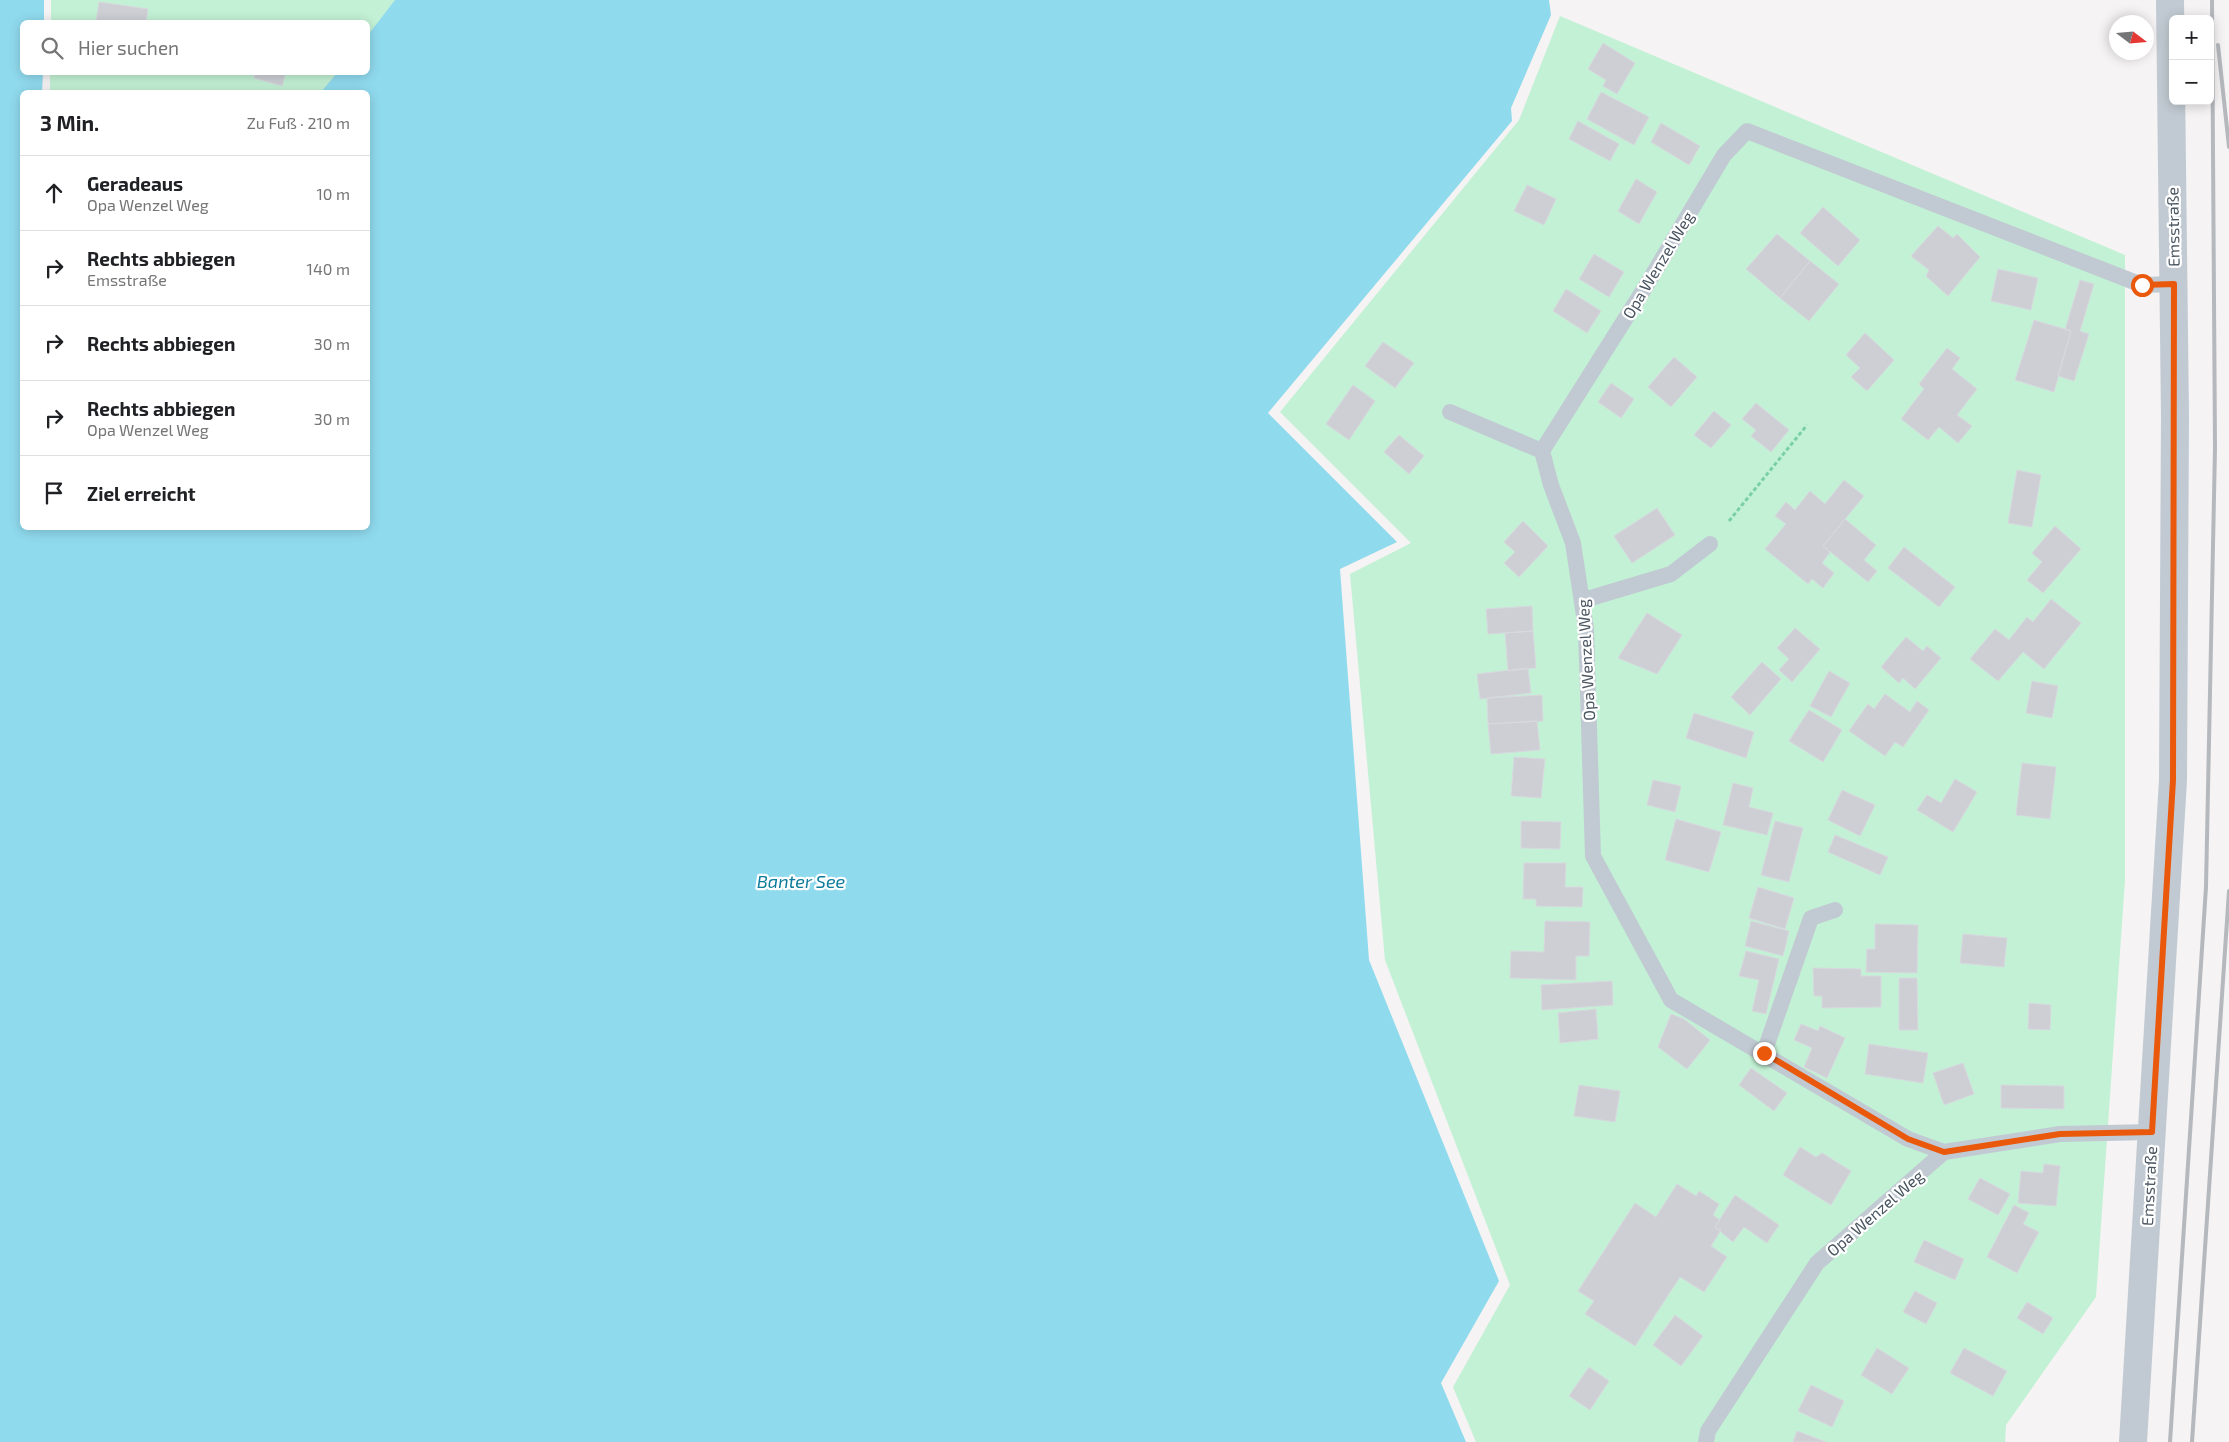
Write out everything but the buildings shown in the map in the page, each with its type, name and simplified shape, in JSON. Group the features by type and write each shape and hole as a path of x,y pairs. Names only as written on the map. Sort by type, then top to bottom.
{"street":[{"name":"Emsstraße","path":"2133,1442 2173,780 2174,284 2170,0"}],"lane":[{"name":"Opa Wenzel Weg","path":"1706,1442 1708,1431 1818,1263 1944,1152 1908,1139 1671,1000 1593,856 1584,600 1573,542 1551,485 1542,451 1646,286 1724,155 1747,131 2142,285 2174,284"},
{"path":"1450,412 1542,451"},
{"path":"1584,600 1671,574 1710,544"},
{"path":"1764,1053 1811,918 1836,910"},
{"path":"1944,1152 2060,1134 2152,1132"}],"path":[{"path":"1710,544 1807,425"}],"green space":[{"path":"51,0 403,0 370,39 370,20 51,20"},
{"path":"1560,16 2125,255 2125,880 2096,1297 2006,1425 2005,1442 1476,1442 1453,1387 1510,1285 1385,960 1350,574 1411,543 1280,412 1519,120"},
{"path":"50,75 338,75 325,90 50,90"}],"water":[{"name":"Banter See","path":"0,0 44,0 44,20 20,20 20,75 43,75 42,90 20,90 20,530 370,530 370,90 323,90 335,75 370,75 370,32 395,0 1549,0 1551,15 1511,108 1512,121 1268,413 1397,542 1340,569 1369,960 1499,1281 1441,1383 1466,1442 0,1442"}],"railway":[{"path":"2170,1442 2206,887 2215,448 2212,0"},
{"path":"2218,45 2229,147"},
{"path":"2192,1442 2229,891"}],"route":[{"path":"1764,1053 1908,1139 1944,1152 2060,1134 2152,1132 2173,780 2174,284 2142,285"}]}
